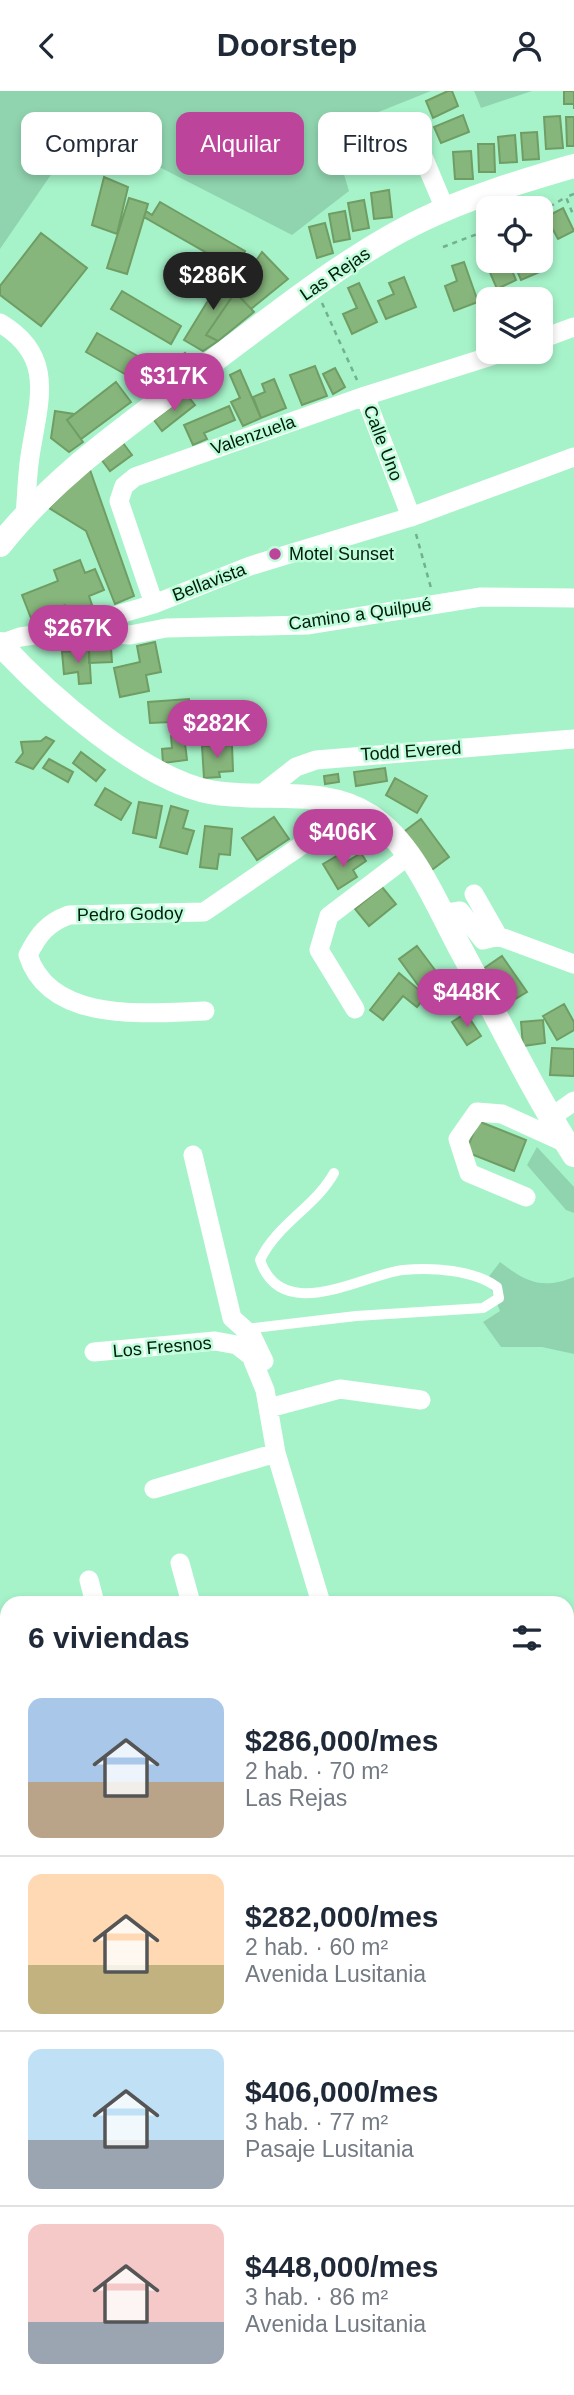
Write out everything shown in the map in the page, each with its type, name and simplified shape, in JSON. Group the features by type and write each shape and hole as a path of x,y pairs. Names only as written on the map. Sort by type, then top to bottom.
{"street":[{"name":"Las Rejas","path":"0,545 85,456 315,288 406,227 445,209 574,166"},
{"path":"431,175 445,209"},
{"path":"0,323 21,338 35,359 41,387 25,516"},
{"path":"553,335 574,327"},
{"name":"Valenzuela","path":"153,604 119,501 124,486 135,477 365,396 476,361"},
{"name":"Calle Uno","path":"365,396 411,517"},
{"name":"Bellavista","path":"0,644 20,636 62,631 153,604 250,566 411,517 574,457"},
{"name":"Camino a Quilpué","path":"62,631 130,635 166,628 307,625 481,597 574,598"},
{"path":"0,644 69,709 161,776 212,793 331,799 352,806 387,829 408,856 442,914 550,1118 570,1149"},
{"name":"Todd Evered","path":"259,796 296,767 316,760 350,755 574,739"},
{"name":"Pedro Godoy","path":"205,1011 136,1013 94,1008 46,987 34,974 28,955 38,935 53,921 69,915 204,912 302,845 325,838 387,829"},
{"path":"355,1009 319,950 329,916 408,856"},
{"path":"474,894 498,936"},
{"path":"442,914 460,911 483,940 498,936 574,964"},
{"path":"550,1118 574,1101"},
{"path":"526,1196 469,1173 458,1139 477,1112 502,1114 570,1149"},
{"path":"193,1155 233,1318 246,1329 264,1361 267,1399 340,1389 421,1400"},
{"name":"Los Fresnos","path":"94,1352 227,1342 237,1345 251,1356 267,1399 276,1453 319,1596"},
{"path":"154,1489 276,1453"},
{"path":"180,1563 189,1596"},
{"path":"89,1580 93,1596"}],"lane":[{"path":"246,1329 356,1316 483,1308 499,1298 497,1287 478,1277 429,1269 401,1270 328,1293 303,1292 272,1280 260,1260 266,1247 276,1233 327,1186 334,1173"}],"path":[{"path":"553,205 574,194"},
{"path":"566,197 574,217"},
{"path":"443,247 476,235"},
{"name":"Calle Uno","path":"315,288 365,396"},
{"path":"411,517 435,603"}],"green space":[{"path":"0,91 431,91 378,112 318,112 318,175 344,175 349,191 292,235 162,168 162,112 21,112 21,175 51,175 0,249"},
{"path":"474,91 532,91 481,108"},
{"path":"537,1147 574,1187 574,1213 566,1210 527,1165"},
{"path":"500,1262 518,1275 535,1282 553,1283 574,1277 574,1354 542,1347 501,1347 483,1322 500,1311 487,1279"}],"building":[{"path":"452,91 458,106 433,118 426,101"},
{"path":"564,91 574,91 574,104 564,104"},
{"path":"463,115 469,132 441,143 434,127"},
{"path":"560,116 563,148 546,149 544,117"},
{"path":"566,117 574,117 574,146 567,146"},
{"path":"537,132 539,159 523,160 521,133"},
{"path":"515,135 517,162 500,163 498,137"},
{"path":"478,144 494,144 495,172 479,172"},
{"path":"471,151 473,179 455,179 453,152"},
{"path":"104,177 128,187 117,234 92,225"},
{"path":"389,190 392,217 374,219 371,193"},
{"path":"129,198 148,204 127,274 107,268"},
{"path":"364,200 369,228 353,231 348,203"},
{"path":"160,202 245,251 235,269 144,217 146,211 152,215"},
{"path":"563,208 574,231 558,239 553,230 553,213"},
{"path":"345,211 350,239 334,242 329,214"},
{"path":"325,223 333,253 317,258 309,227"},
{"path":"41,233 87,268 41,326 0,295 0,286"},
{"path":"262,252 288,279 251,309 235,292"},
{"path":"464,262 476,296 476,303 454,311 445,286 457,281 452,266"},
{"path":"226,271 243,281 206,335 218,341 203,351 184,340"},
{"path":"490,273 513,273 516,280 496,287"},
{"path":"518,273 537,273 521,280"},
{"path":"404,277 416,307 386,319 378,301 394,294 389,283"},
{"path":"359,283 377,322 352,334 343,314 357,308 348,288"},
{"path":"122,291 181,326 171,344 111,309"},
{"path":"235,292 254,312 218,341 206,335"},
{"path":"97,333 157,367 146,386 86,352"},
{"path":"185,353 192,361 164,383 158,375"},
{"path":"315,366 327,396 302,405 290,375"},
{"path":"335,368 345,387 333,394 323,374"},
{"path":"240,370 261,418 243,426 231,402 240,398 230,375"},
{"path":"274,379 286,408 261,418 253,397 265,392 262,384"},
{"path":"116,382 131,402 81,439 67,420"},
{"path":"187,395 195,405 162,431 154,420"},
{"path":"229,406 235,420 204,433 207,439 193,445 184,425"},
{"path":"55,411 74,414 67,420 83,442 69,452 51,438"},
{"path":"123,443 132,455 110,471 101,459"},
{"path":"89,467 134,596 115,604 86,531 49,508"},
{"path":"80,560 85,573 95,569 104,590 89,596 92,605 68,614 65,605 31,618 22,595 58,581 54,570"},
{"path":"155,642 161,672 146,675 149,691 120,697 114,668 140,662 137,646"},
{"path":"111,648 112,662 89,663 89,650"},
{"path":"89,650 91,683 79,684 78,672 64,674 62,652"},
{"path":"189,699 191,728 173,729 172,722 150,723 148,702"},
{"path":"184,735 187,760 163,763 162,749 172,748 171,736"},
{"path":"46,737 54,741 33,769 16,762 23,753 21,742 41,741"},
{"path":"232,745 233,771 219,772 220,777 204,778 202,746"},
{"path":"81,752 105,770 96,781 73,763"},
{"path":"49,759 73,772 68,782 43,768"},
{"path":"385,768 387,781 356,786 354,772"},
{"path":"338,774 339,782 325,784 324,776"},
{"path":"395,778 427,796 417,813 386,795"},
{"path":"105,788 131,803 121,820 95,805"},
{"path":"139,802 162,806 156,838 133,833"},
{"path":"171,806 188,811 183,828 194,831 187,854 160,847"},
{"path":"274,817 289,839 257,860 242,838"},
{"path":"421,819 449,857 429,872 401,834"},
{"path":"205,826 232,829 230,855 219,854 217,869 200,867"},
{"path":"361,853 366,861 353,870 357,877 338,889 323,864 340,854 346,862"},
{"path":"382,887 396,904 369,926 355,909"},
{"path":"417,946 444,982 426,996 399,959"},
{"path":"502,956 527,992 507,1004 483,969"},
{"path":"399,973 426,996 417,1007 403,996 383,1020 370,1010"},
{"path":"564,1004 574,1022 574,1030 557,1040 543,1016"},
{"path":"466,1013 481,1036 467,1045 452,1022"},
{"path":"543,1020 545,1043 523,1046 521,1022"},
{"path":"552,1048 574,1049 574,1076 550,1075"},
{"path":"478,1121 526,1140 514,1171 466,1152"}],"place":[{"name":"Motel Sunset","path":"275,554"}]}
